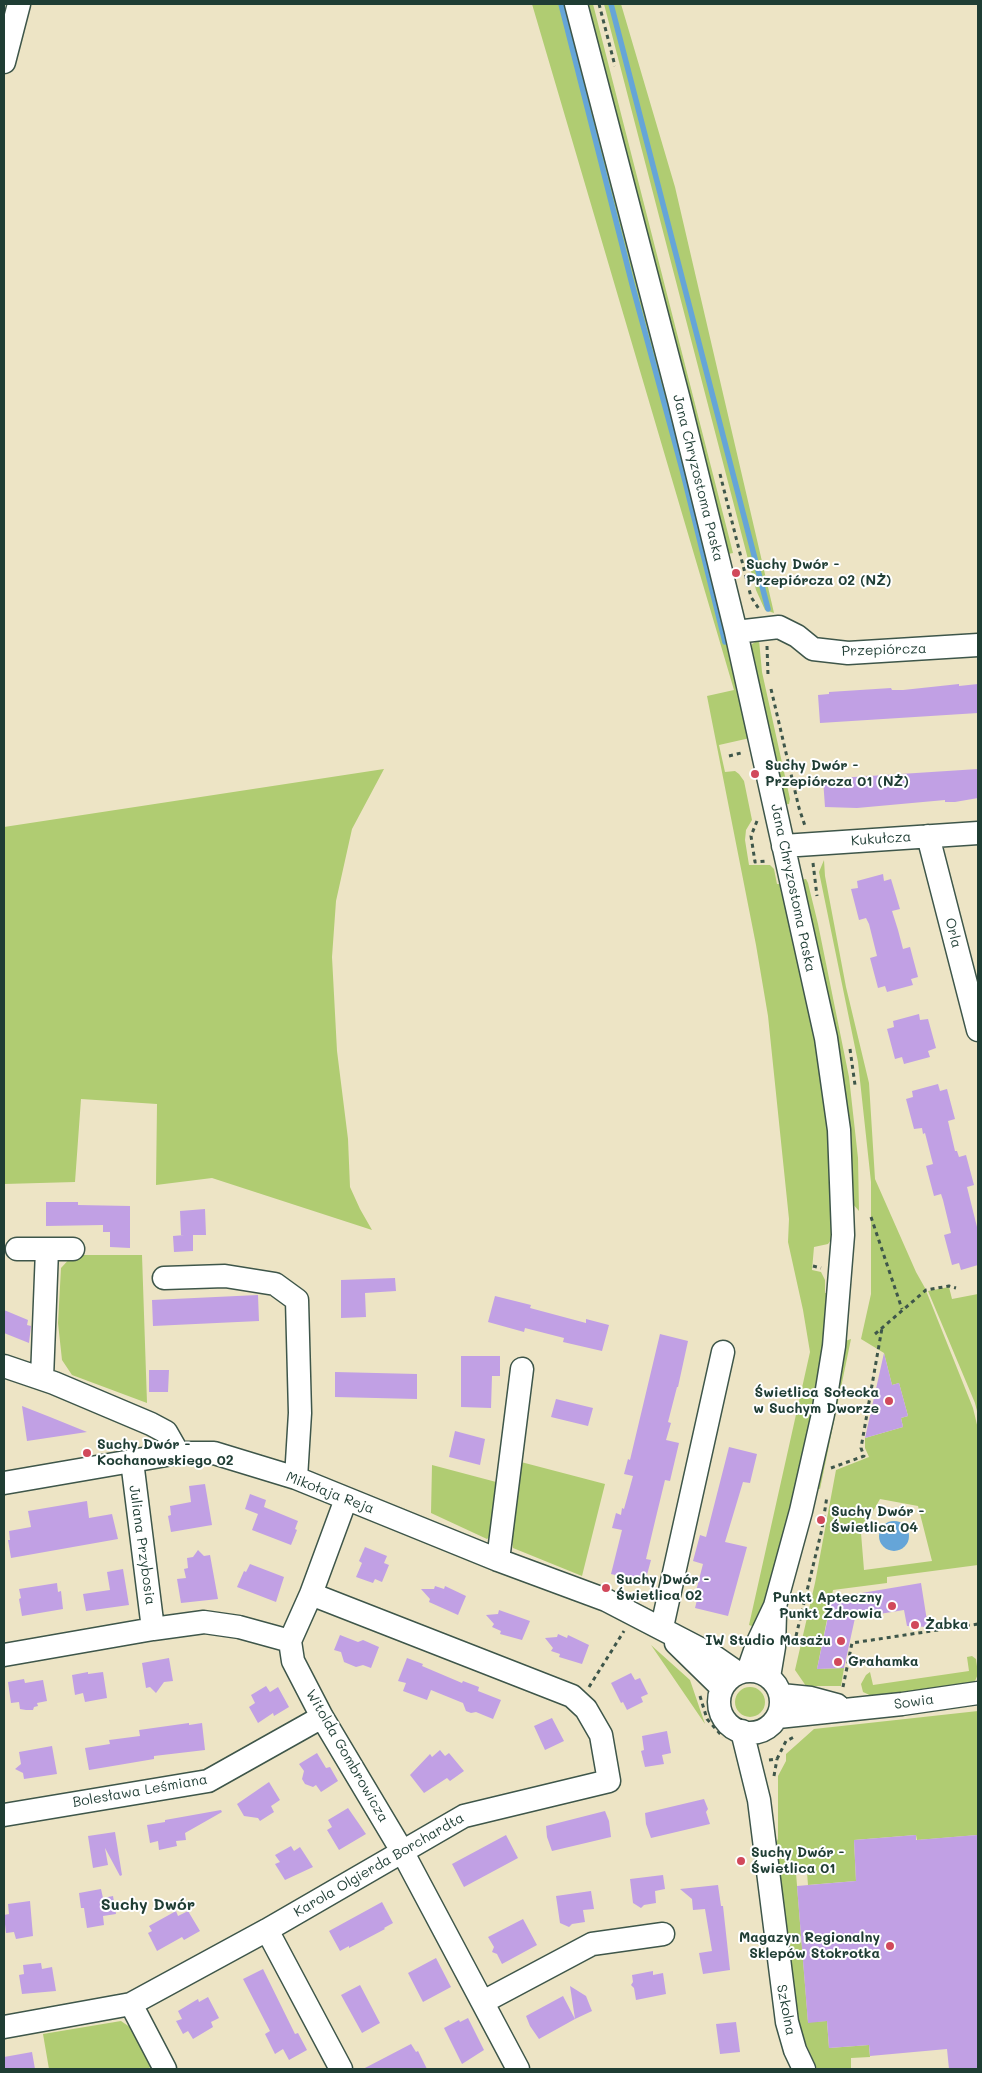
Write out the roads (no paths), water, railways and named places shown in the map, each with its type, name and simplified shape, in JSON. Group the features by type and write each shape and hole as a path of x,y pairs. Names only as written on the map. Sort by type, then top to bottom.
{"street":[{"path":"4,62 19,4"},
{"name":"Jana Chryzostoma Paska","path":"576,4 681,409 736,632 826,1038 839,1130 843,1235 839,1307 823,1414 801,1511 775,1606 758,1642 755,1698"},
{"name":"Przepiórcza","path":"736,632 779,627 797,636 813,649 848,653 978,645"},
{"name":"Kukułcza","path":"783,846 978,832"},
{"name":"Orla","path":"928,836 978,1030"},
{"path":"18,1249 73,1249"},
{"path":"42,1378 47,1250"},
{"path":"164,1278 225,1276 275,1284 297,1300 300,1413 296,1478"},
{"path":"662,1627 723,1352"},
{"path":"4,1366 42,1378 166,1432 178,1453"},
{"path":"498,1560 522,1370"},
{"name":"Mikołaja Reja","path":"4,1483 178,1453 214,1454 296,1478 498,1560 606,1600 662,1627 712,1655 755,1698"},
{"name":"Juliana Przybosia","path":"132,1461 153,1629"},
{"path":"4,1655 204,1622 239,1627 290,1641 311,1594 346,1499"},
{"name":"Karola Olgierda Borchardta","path":"4,2027 131,2004 267,1930 464,1816 609,1781 601,1735 586,1709 572,1696 311,1594"},
{"name":"Witolda Gombrowicza","path":"290,1641 293,1661 322,1717 402,1851 518,2069"},
{"name":"Sowia","path":"755,1698 850,1709 978,1693"},
{"name":"Szkolna","path":"755,1698 762,1759 759,1800"},
{"name":"Szkolna","path":"755,1698 759,1800 782,1994 794,2050 804,2069"},
{"name":"Bolesława Leśmiana","path":"4,1815 208,1781 322,1717"},
{"path":"267,1930 341,2069"},
{"path":"482,2002 592,1944 663,1934"},
{"path":"131,2004 164,2069"}],"water":[{"path":"894,1521 900,1522 908,1530 908,1542 900,1550 894,1551 888,1550 880,1542 879,1536 880,1530 888,1522"}],"waterway":[{"path":"561,4 725,642"},
{"path":"611,4 768,609"}],"place":[{"name":"Suchy Dwór - Przepiórcza 02 (NŻ)","path":"736,573"},
{"name":"Suchy Dwór - Przepiórcza 01 (NŻ)","path":"755,774"},
{"name":"Świetlica Sołecka w Suchym Dworze","path":"889,1401"},
{"name":"Suchy Dwór - Kochanowskiego 02","path":"87,1453"},
{"name":"Suchy Dwór - Świetlica 04","path":"821,1520"},
{"name":"Suchy Dwór - Świetlica 02","path":"606,1588"},
{"name":"Punkt Apteczny Punkt Zdrowia","path":"892,1606"},
{"name":"Żabka","path":"915,1625"},
{"name":"IW Studio Masażu","path":"841,1641"},
{"name":"Grahamka","path":"838,1662"},
{"name":"Suchy Dwór - Świetlica 01","path":"741,1861"},
{"name":"Magazyn Regionalny Sklepów Stokrotka","path":"890,1946"}],"district":[{"name":"Suchy Dwór","path":"148,1905"}]}
